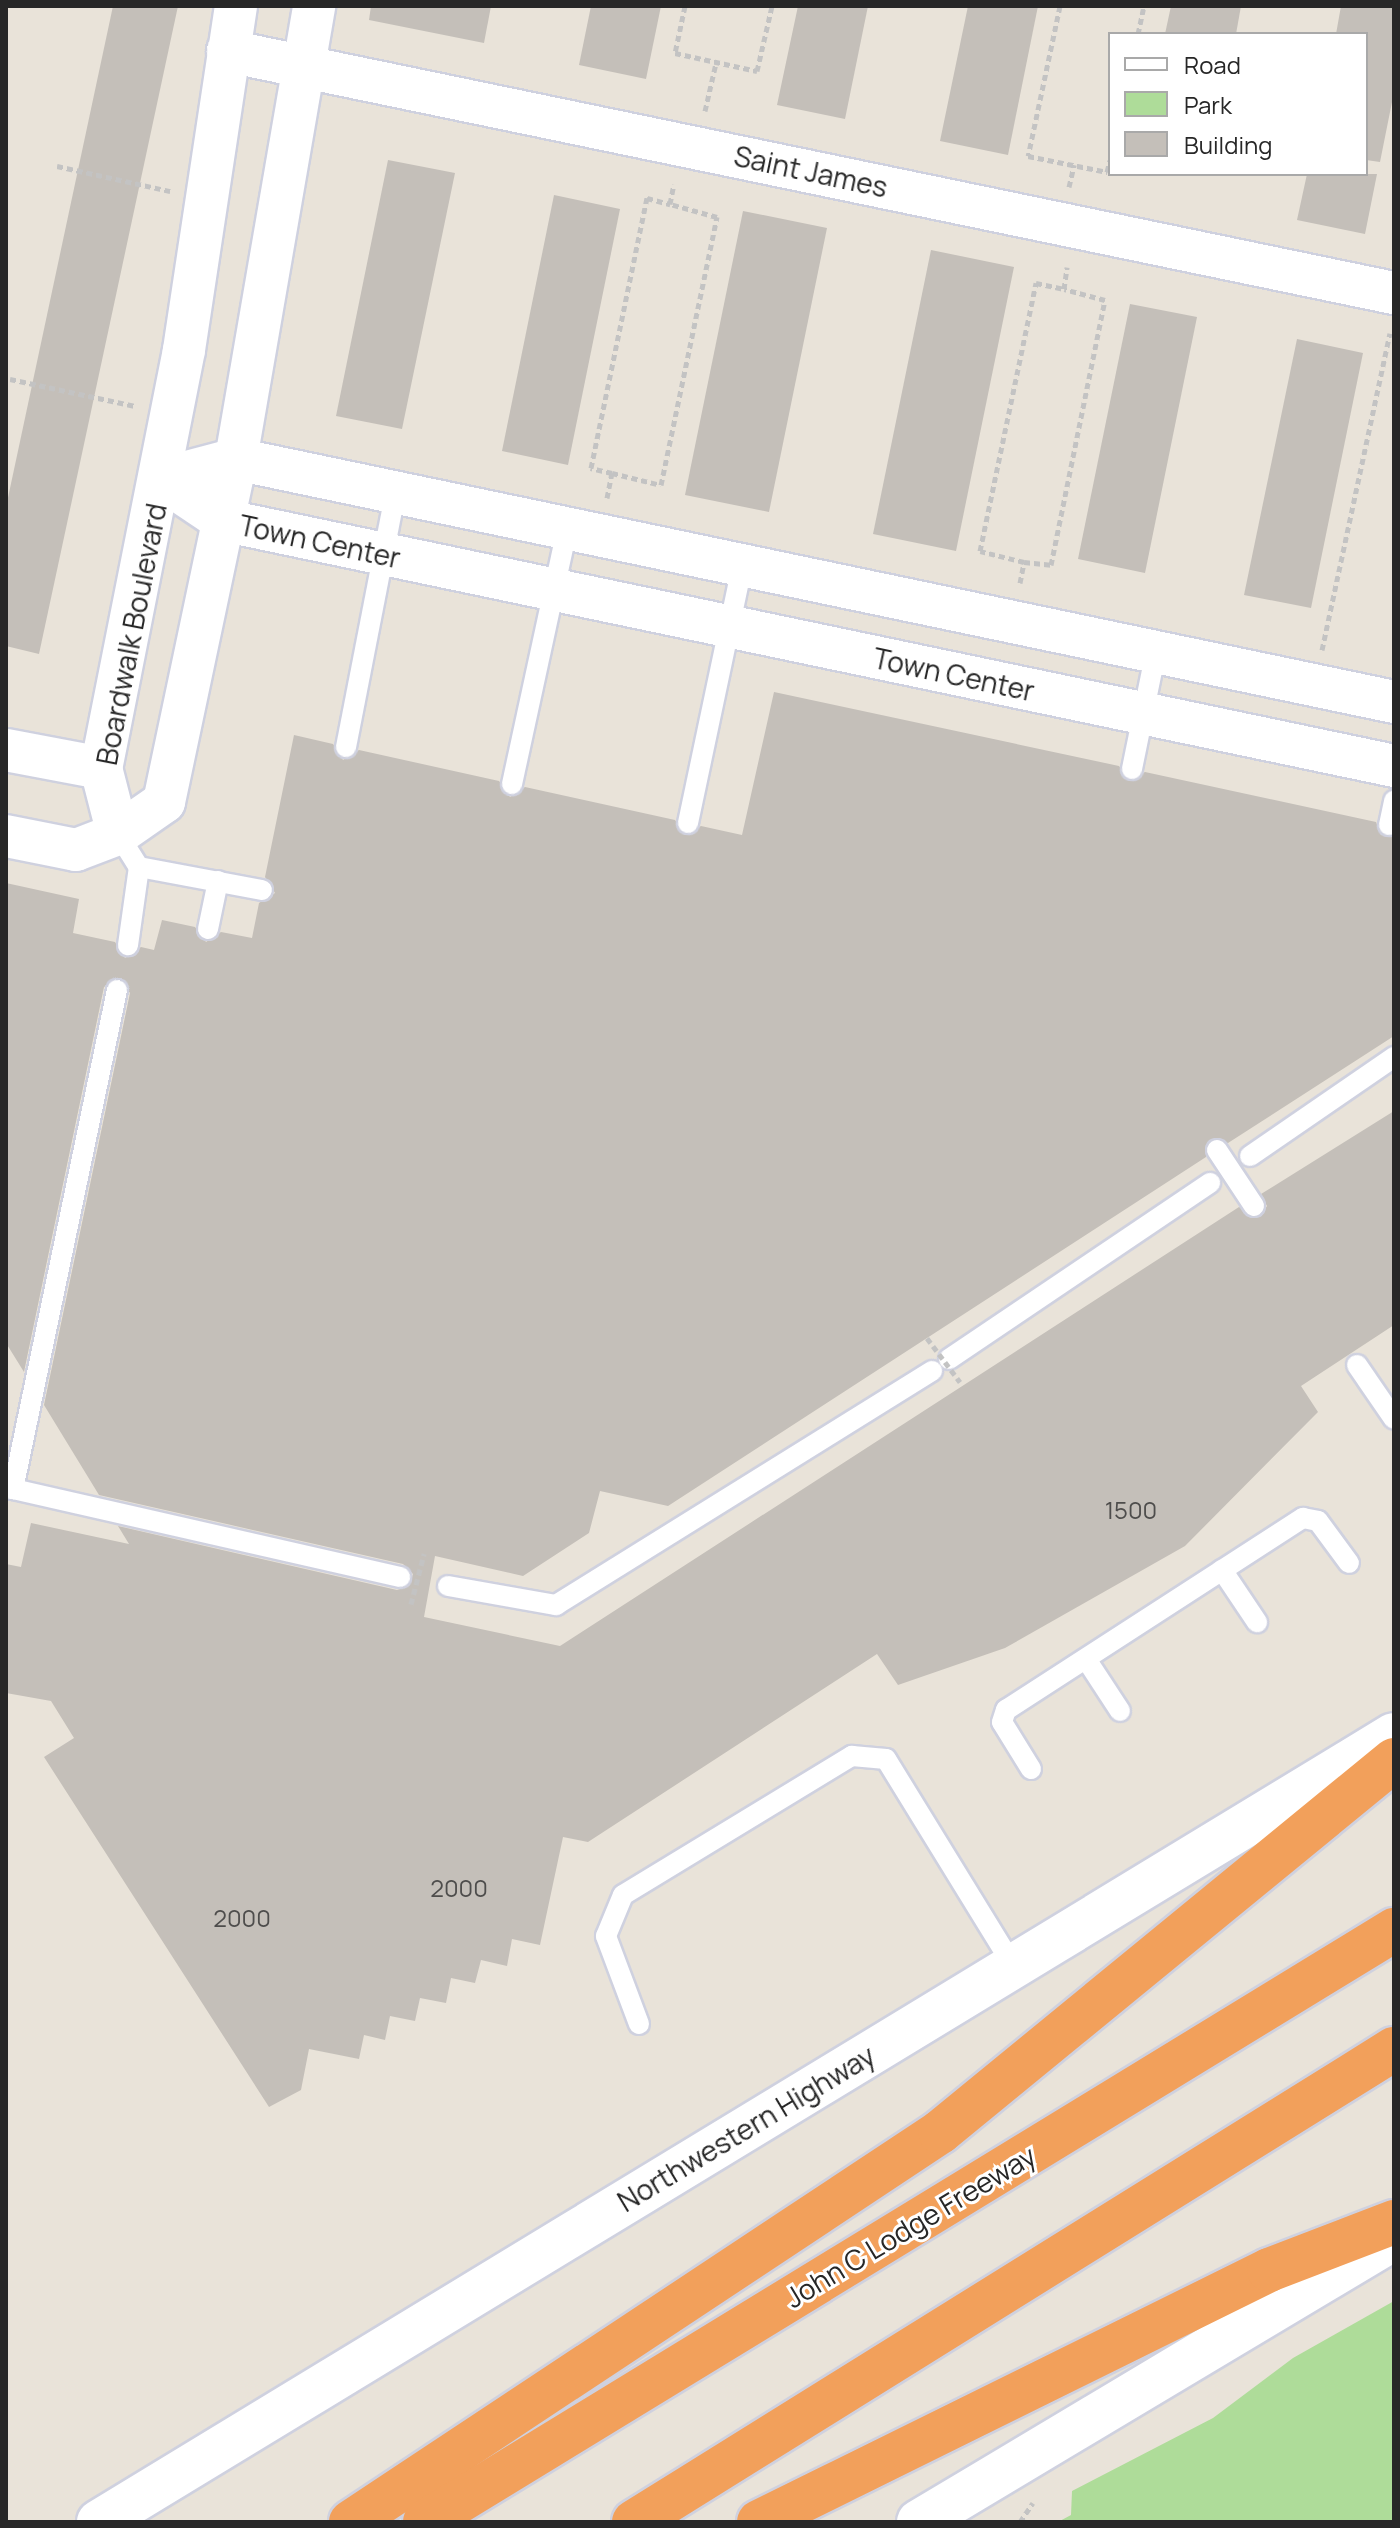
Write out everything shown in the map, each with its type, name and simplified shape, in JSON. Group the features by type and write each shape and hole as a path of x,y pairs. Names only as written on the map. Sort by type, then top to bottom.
{"highway":[{"path":"351,2522 940,2132 1394,1760"},
{"name":"John C Lodge Freeway","path":"425,2522 1394,1930"},
{"path":"634,2522 1394,2049"},
{"path":"759,2522 1269,2270 1394,2222"}],"main road":[{"name":"Northwestern Highway","path":"99,2522 1394,1735"},
{"path":"919,2522 1394,2238"}],"street":[{"name":"Boardwalk Boulevard","path":"128,850 101,768 161,479 236,6"},
{"path":"6,836 76,850 128,850 164,802 236,459 314,6"},
{"name":"Saint James","path":"228,51 1392,313"},
{"path":"161,479 236,459 395,494 586,521 742,566 1394,702"},
{"name":"Town Center","path":"161,479 222,520 1394,766"},
{"path":"6,750 101,768"}],"lane":[{"path":"346,747 395,494"},
{"path":"512,784 555,589 586,521"},
{"path":"688,823 742,566"},
{"path":"1132,769 1156,651"},
{"path":"1389,825 1394,801"},
{"path":"128,945 128,850 218,881 262,890"},
{"path":"208,929 218,881"},
{"path":"117,990 10,1494 400,1577"},
{"path":"1250,1156 1394,1057"},
{"path":"1217,1150 1254,1206"},
{"path":"949,1359 1210,1183"},
{"path":"1357,1365 1394,1419"},
{"path":"448,1586 556,1605 932,1371"},
{"path":"1031,1769 1002,1722 1006,1710 1222,1570 1303,1518 1318,1521 1349,1563"},
{"path":"1222,1570 1257,1622"},
{"path":"1086,1659 1120,1711"},
{"path":"639,2024 606,1936 623,1895 852,1756 886,1759 1014,1967"}],"path":[{"path":"685,6 675,53 757,71 772,6"},
{"path":"1060,6 1028,156 1107,172 1108,168"},
{"path":"1138,32 1144,6"},
{"path":"702,124 716,63"},
{"path":"57,166 179,193"},
{"path":"670,204 674,184"},
{"path":"647,198 670,204 717,217 661,485 591,468 647,198"},
{"path":"1064,289 1067,267"},
{"path":"1036,283 1064,289 1105,300 1051,565 980,551 1036,283"},
{"path":"1319,662 1392,313"},
{"path":"10,379 144,408"},
{"path":"586,521 612,473"},
{"path":"1016,599 1024,562"},
{"path":"927,1338 960,1382"},
{"path":"411,1604 424,1554"}],"green space":[{"path":"1394,2301 1394,2522 1058,2522 1071,2515 1072,2491 1213,2418 1293,2358"}],"building":[{"path":"113,6 178,6 39,654 6,646 6,507"},
{"path":"371,6 491,6 484,43 369,20"},
{"path":"591,6 661,6 646,79 579,65"},
{"path":"798,6 868,6 845,119 777,105"},
{"path":"968,6 1038,6 1008,155 940,141"},
{"path":"1171,6 1241,6 1236,32 1165,32"},
{"path":"1341,6 1394,6 1394,92 1380,162 1368,160 1368,32 1336,32"},
{"path":"388,160 455,173 402,429 336,416"},
{"path":"1377,174 1365,234 1297,220 1307,176"},
{"path":"554,195 620,209 568,465 502,451"},
{"path":"743,211 827,228 769,512 685,495"},
{"path":"931,250 1014,267 956,551 873,534"},
{"path":"1130,304 1197,317 1145,573 1078,559"},
{"path":"1297,339 1363,353 1311,608 1244,595"},
{"path":"774,692 1119,766 1129,781 1145,772 1376,822 1381,835 1394,837 1394,1036 1228,1143 1209,1140 1206,1157 668,1506 600,1491 589,1533 523,1576 435,1556 424,1617 560,1646 1239,1207 1260,1217 1267,1206 1261,1194 1394,1111 1394,1325 1301,1386 1318,1412 1185,1546 1005,1648 898,1685 877,1654 588,1842 563,1837 540,1945 512,1939 507,1966 481,1960 475,1983 451,1978 446,2003 420,1998 415,2021 390,2016 385,2040 364,2035 359,2059 309,2049 301,2090 269,2107 44,1757 74,1738 51,1701 6,1693 6,1564 21,1567 31,1523 129,1544 118,1526 397,1590 409,1586 413,1574 403,1564 99,1495 44,1405 130,993 120,978 104,987 24,1372 6,1343 6,883 79,899 73,933 115,942 125,958 141,947 154,950 162,920 195,927 206,942 221,932 252,938 259,903 275,893 265,877 294,735 333,744 343,760 359,750 499,781 510,797 525,787 675,820 685,835 701,826 742,835"}]}
